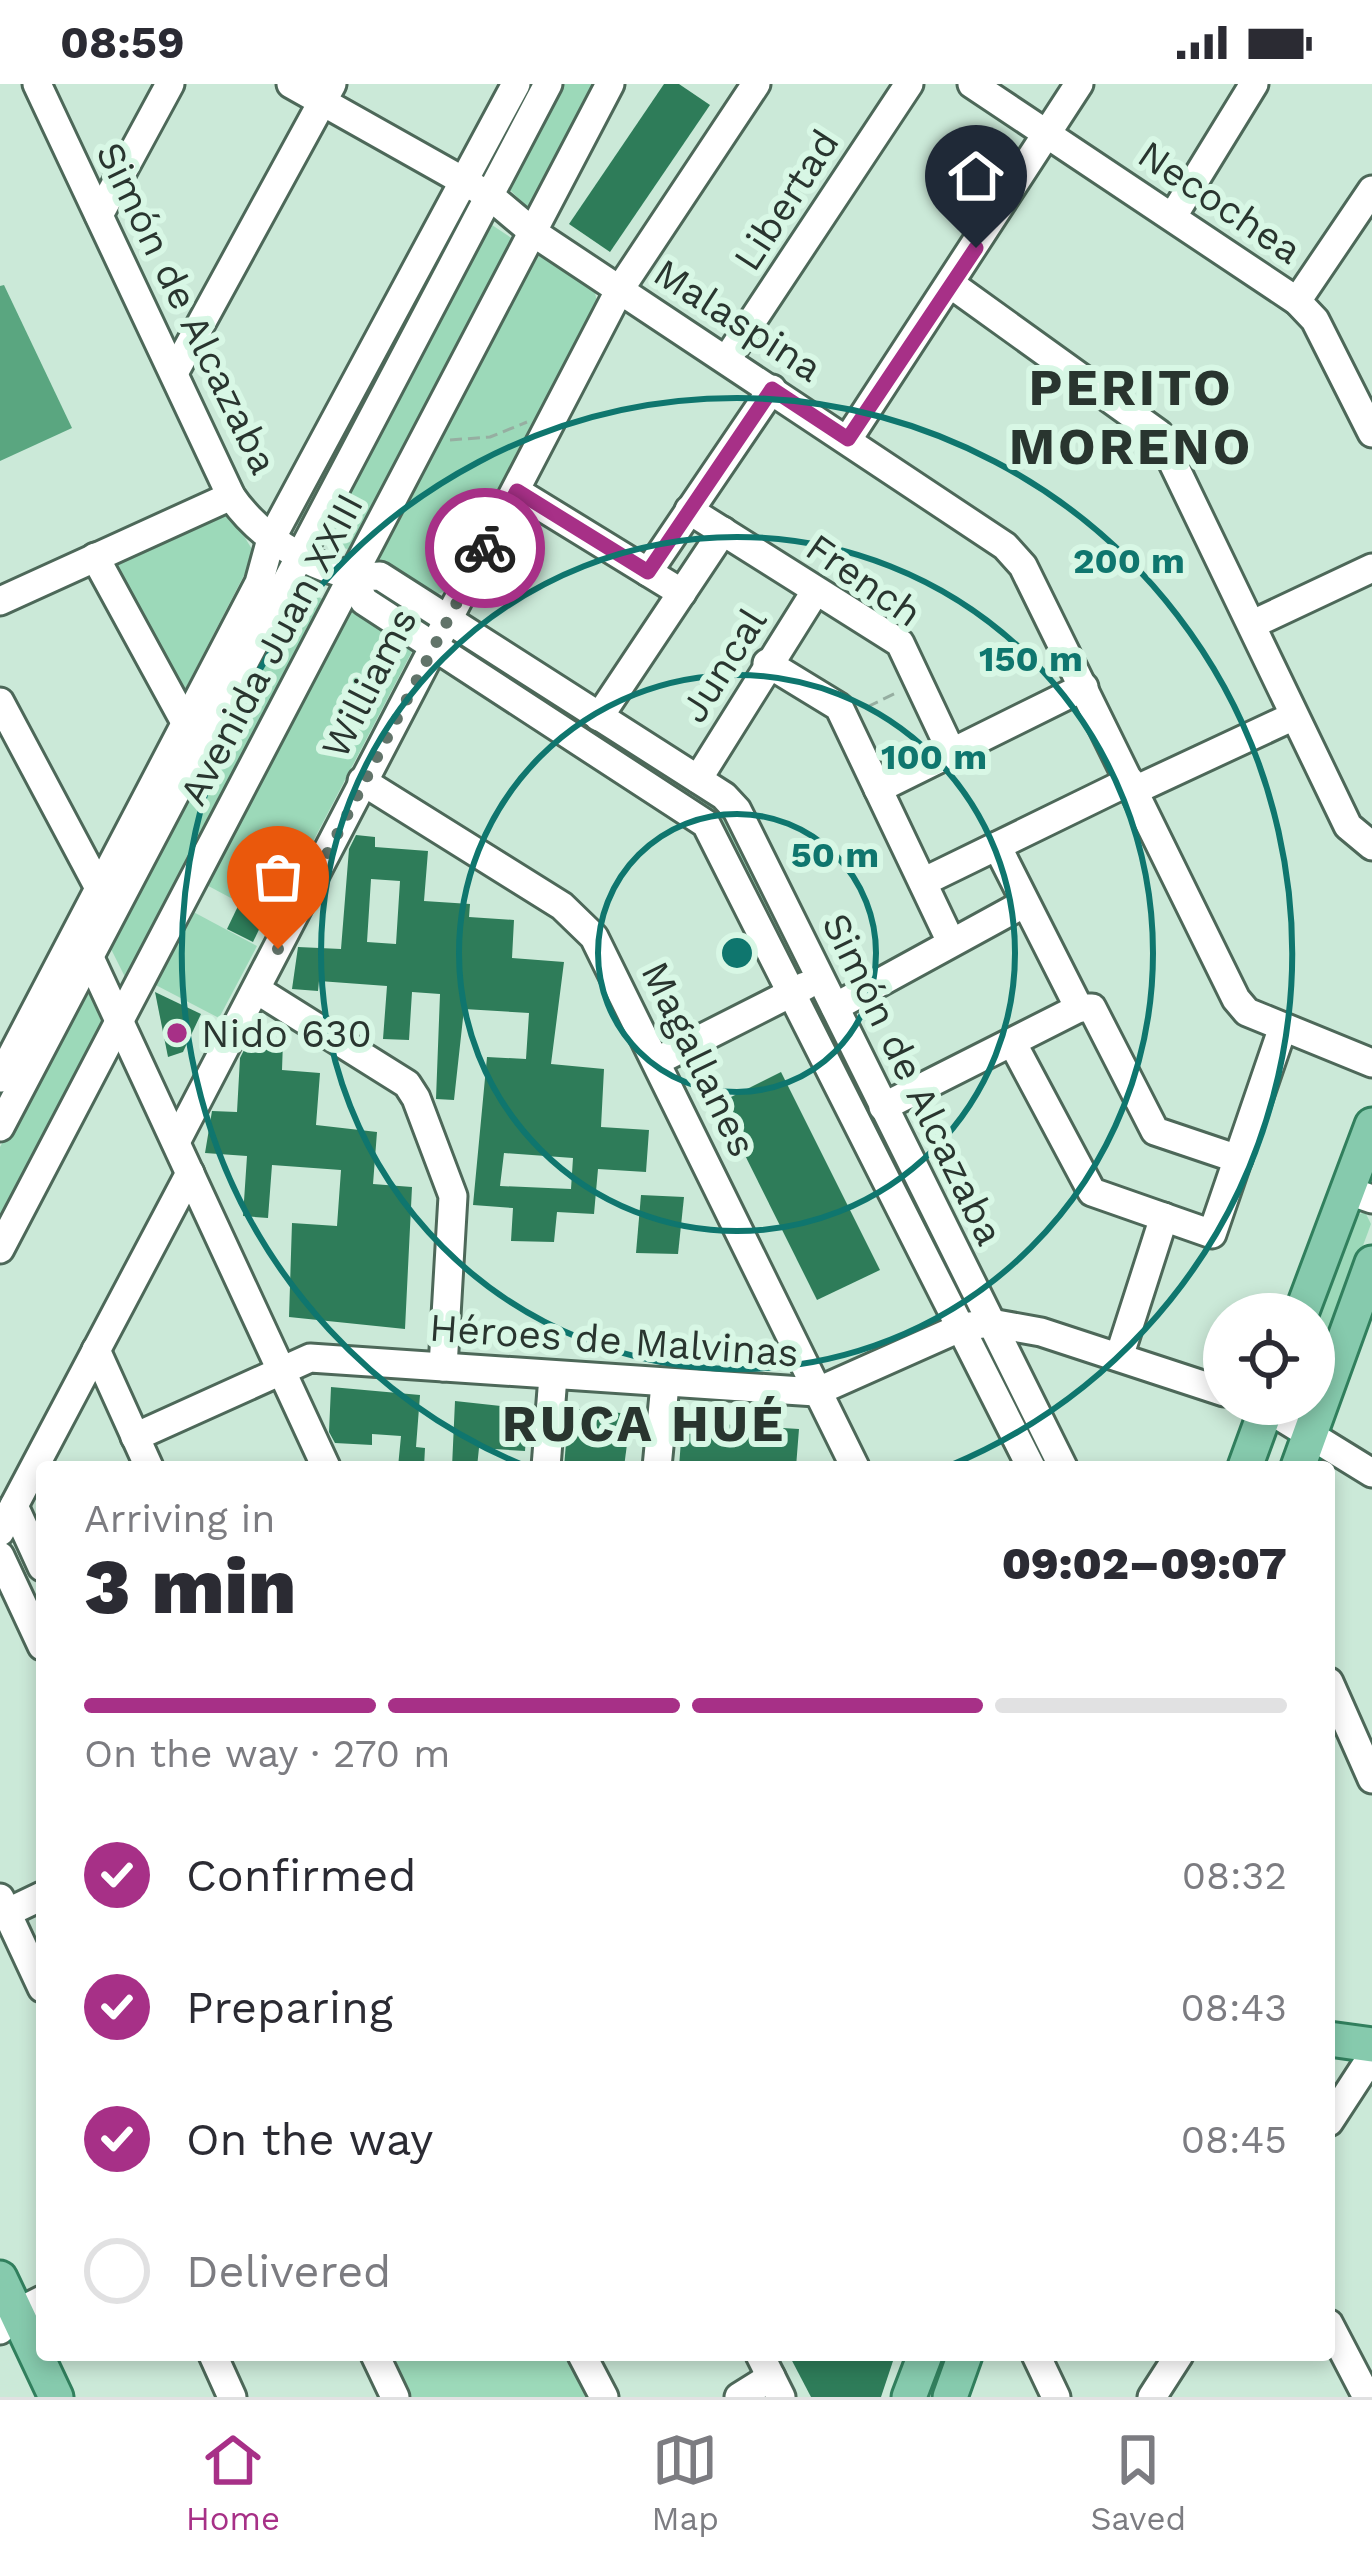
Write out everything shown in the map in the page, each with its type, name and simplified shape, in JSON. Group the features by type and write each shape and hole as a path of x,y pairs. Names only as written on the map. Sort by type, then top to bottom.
{"main road":[{"path":"1311,1293 1359,1194 1372,1125"},
{"path":"1300,1461 1372,1262"},
{"path":"1247,1461 1259,1425"},
{"path":"1335,2040 1372,2045"},
{"path":"0,2278 36,2357"},
{"path":"38,2361 56,2397"},
{"path":"909,2397 923,2361"},
{"path":"950,2397 963,2361"}],"street":[{"name":"Simón de Alcazaba","path":"37,84 231,496 252,527 352,578 380,576 698,779 736,811 883,1107 1029,1461"},
{"path":"99,215 170,84"},
{"name":"Malaspina","path":"291,84 327,93 490,196 534,233 1005,546 1024,566 1236,999 1247,1012 1372,1063"},
{"name":"Avenida Juan XXIII","path":"0,1078 7,1040 99,888 259,583 271,538 516,84"},
{"name":"Avenida Juan XXIII","path":"0,1127 548,84"},
{"name":"Avenida Juan XXIII","path":"0,1249 610,84"},
{"name":"Williams","path":"176,1142 620,290 757,84"},
{"name":"Libertad","path":"727,359 909,84"},
{"name":"Necochea","path":"972,84 1297,301 1315,320 1372,433"},
{"path":"848,439 1079,84"},
{"path":"1173,216 1253,84"},
{"path":"174,373 327,93"},
{"path":"1297,301 1368,204"},
{"path":"952,285 1159,434 1348,826 1372,846"},
{"path":"648,572 772,389"},
{"path":"517,491 682,592"},
{"path":"0,601 231,496"},
{"name":"French","path":"689,510 900,643 952,751"},
{"path":"599,717 723,532"},
{"path":"95,557 185,722"},
{"path":"1253,624 1372,568"},
{"name":"Simón de Alcazaba","path":"352,578 364,601 706,824 976,1325 1060,1461"},
{"name":"Juncal","path":"698,779 815,592"},
{"path":"767,663 839,707 950,940"},
{"path":"878,789 1084,688"},
{"path":"0,702 99,888"},
{"path":"923,882 1294,716"},
{"name":"Magallanes","path":"362,782 562,906 594,937 659,1060 852,1461"},
{"path":"997,846 1079,1008"},
{"path":"835,1007 1025,903"},
{"path":"76,930 323,1461"},
{"path":"659,1060 820,979"},
{"path":"257,990 407,1084 416,1098 453,1196 443,1367"},
{"path":"883,1107 1079,1008 1092,1008 1155,1131 1238,1160"},
{"path":"1012,1042 1092,1192 1213,1234 1283,1027"},
{"path":"38,1461 190,1173"},
{"path":"1119,1357 1164,1217"},
{"path":"976,1325 1119,1357 1203,1385"},
{"name":"Héroes de Malvinas","path":"135,1437 310,1358 816,1393 976,1325"},
{"path":"97,1350 146,1461"},
{"path":"546,1461 553,1376"},
{"path":"658,1461 665,1384"},
{"path":"1297,1425 1372,1473"},
{"path":"0,1532 36,1465"},
{"path":"14,1506 36,1554"},
{"path":"0,1556 36,1633"},
{"path":"1335,1695 1372,1778"},
{"path":"36,1898 2,1909 36,1976"},
{"path":"1335,2113 1372,2056"},
{"path":"1335,2336 1367,2397"},
{"path":"215,2361 232,2397"},
{"path":"379,2361 395,2397"},
{"path":"585,2361 604,2397"},
{"path":"1039,2361 1056,2397"},
{"path":"1152,2397 1175,2361"},
{"path":"739,2397 771,2376"}],"path":[{"path":"424,442 490,436 555,416"},
{"path":"844,718 921,682"}],"shaded area":[{"path":"558,84 601,84 534,207 526,206 507,187"},
{"path":"467,202 470,207 303,525 296,525 293,521"},
{"path":"489,223 516,241 352,552 324,536"},
{"path":"534,254 546,254 594,287 598,308 450,589 433,596 383,566 378,552"},
{"path":"4,285 72,428 0,461 0,286"},
{"path":"226,507 255,554 182,695 112,561"},
{"path":"296,589 323,599 325,611 126,979 108,943"},
{"path":"346,604 417,642 272,920 201,882"},
{"path":"466,642 727,812 802,963 794,967 722,822 460,651"},
{"path":"186,908 257,946 219,1018 148,981"},
{"path":"89,994 103,1025 0,1229 0,1147 80,995"},
{"path":"1365,1212 1371,1224 1335,1321 1335,1293 1324,1293 1352,1217"},
{"path":"396,2361 569,2361 588,2397 412,2397"}],"building":[{"path":"664,84 679,84 710,105 610,252 569,224"},
{"path":"356,835 375,837 375,847 428,851 424,901 470,904 469,917 514,920 512,958 564,962 551,1064 604,1069 601,1127 649,1130 646,1172 598,1169 594,1214 557,1212 554,1242 511,1241 513,1208 473,1205 487,1057 526,1059 529,1013 464,1009 454,1100 436,1099 440,994 412,992 409,1040 383,1039 387,986 319,981 318,991 292,989 298,947 341,949 349,849","holes":["371,879 400,881 396,944 367,942","504,1153 573,1158 571,1189 500,1186"]},
{"path":"239,904 265,917 253,942 227,929"},
{"name":"Nido 630","path":"155,992 201,1014 183,1052 168,1057"},
{"path":"249,1040 283,1041 282,1070 320,1073 316,1125 377,1132 373,1184 412,1187 405,1329 289,1317 292,1223 337,1226 341,1170 272,1165 268,1218 243,1216 247,1156 205,1153 212,1111 237,1112 240,1058"},
{"path":"781,1072 880,1270 817,1300 719,1103"},
{"path":"641,1195 684,1197 678,1254 636,1253"},
{"path":"331,1387 420,1395 416,1447 425,1448 424,1461 399,1461 401,1436 372,1434 372,1445 335,1443 329,1432"},
{"path":"455,1401 528,1409 525,1451 479,1448 478,1461 452,1461"},
{"path":"569,1408 631,1414 625,1461 565,1461"},
{"path":"720,1424 799,1429 796,1461 679,1461 682,1427 720,1430"},
{"path":"792,2361 893,2361 881,2397 811,2397"}],"way so far":[{"path":"278,949 485,548"}],"place":[{"name":"Nido 630","path":"177,1033"}],"district":[{"name":"PERITO MORENO","path":"1131,416"},
{"name":"RUCA HUÉ","path":"644,1423"}],"route":[{"path":"485,548 517,491 648,572 772,389 848,439 976,248"}]}
